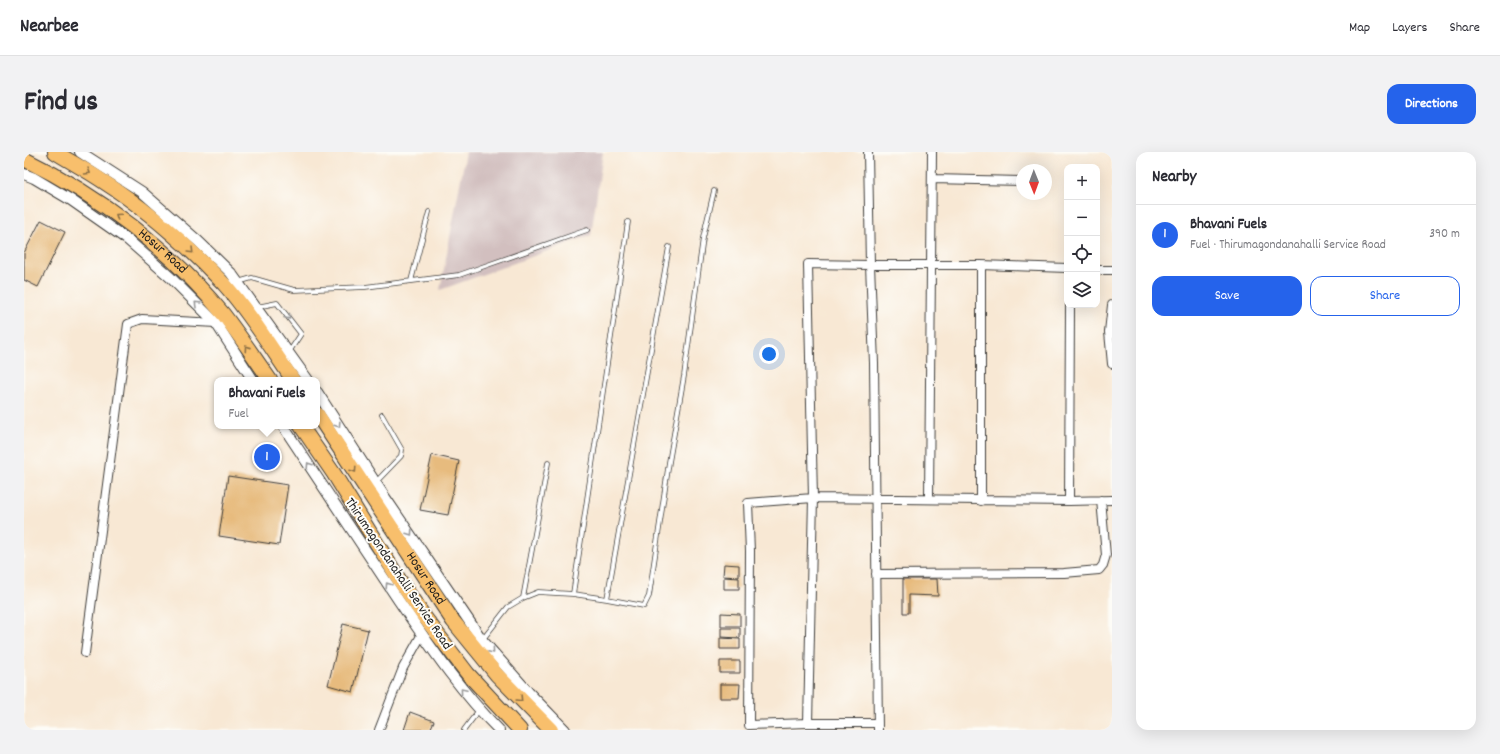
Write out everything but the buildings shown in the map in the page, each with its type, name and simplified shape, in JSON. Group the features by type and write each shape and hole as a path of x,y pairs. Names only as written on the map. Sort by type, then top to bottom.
{"highway":[{"name":"Hosur Road","path":"55,152 111,186 146,212 189,248 224,285 256,326 291,377"},
{"name":"Hosur Road","path":"24,159 94,199 128,223 164,253 188,275 225,316 268,377"},
{"name":"Hosur Road","path":"320,419 453,621 497,675 551,730"},
{"name":"Hosur Road","path":"303,429 334,474 400,581 432,627 468,674 520,730"}],"street":[{"path":"80,152 142,192 198,241 238,282 306,377"},
{"path":"868,152 870,265 874,363 875,498 878,727 808,723 749,725 750,552 748,503 813,498 875,498 1069,501 1112,500"},
{"path":"929,499 932,152"},
{"path":"24,174 34,178 70,200 128,240 170,277 216,323 251,377"},
{"path":"932,179 1016,181"},
{"path":"808,723 813,498 808,264 981,265 1064,268"},
{"path":"981,265 982,500"},
{"path":"1100,270 1112,270"},
{"path":"1112,305 1112,364"},
{"path":"1069,501 1070,308"},
{"path":"84,653 128,324 142,319 216,323"},
{"path":"320,397 375,482 482,640 530,694 565,730"},
{"name":"Thirumagondanahalli Service Road","path":"285,429 363,548 448,673 479,710 499,730"},
{"path":"876,574 1064,572 1099,570 1103,565 1106,555 1101,500"},
{"path":"378,730 402,668 422,634"}],"lane":[{"path":"482,640 508,607 523,598 538,592 573,594 644,606 650,596 669,462 684,376 703,238 714,191"},
{"path":"411,281 429,212"},
{"path":"573,594 628,222"},
{"path":"238,282 252,278 294,290 365,288 459,275 586,230"},
{"path":"607,599 669,247"},
{"path":"256,307 277,303 301,334 289,352"},
{"path":"375,482 401,456 402,450 382,415"},
{"path":"523,598 548,463"},
{"path":"464,730 479,710"}],"shaded area":[{"path":"466,152 603,152 591,235 440,290"}],"place":[{"name":"Bhavani Fuels","path":"267,457"}]}
